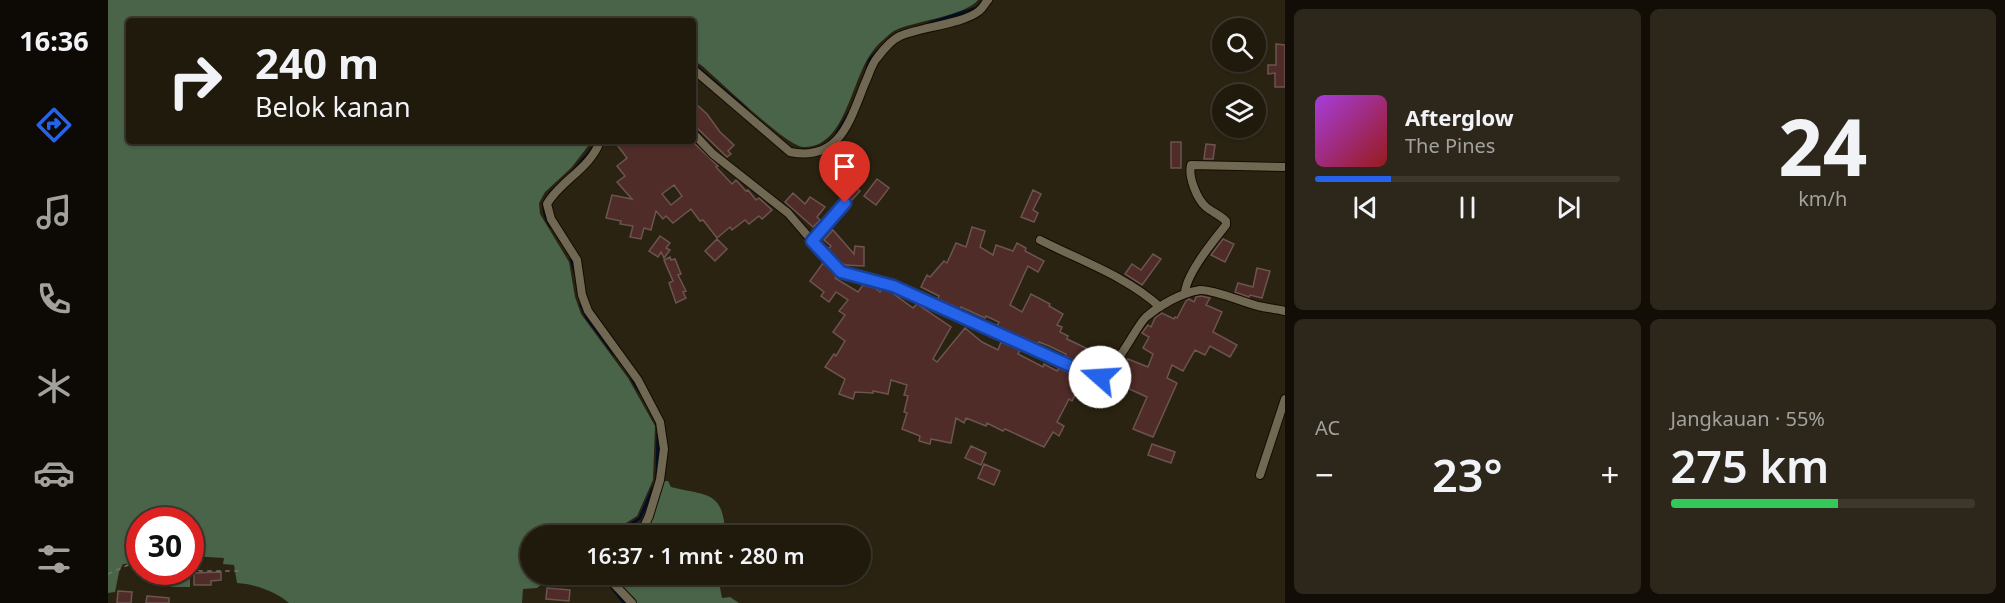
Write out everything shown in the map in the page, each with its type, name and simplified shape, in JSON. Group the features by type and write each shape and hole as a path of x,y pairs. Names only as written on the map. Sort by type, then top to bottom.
{"street":[{"path":"696,72 790,152 804,155 816,153 828,149 837,141 853,113 874,61 885,48 899,36 963,18 979,11 988,0"},
{"path":"696,137 713,154 788,213 841,272 893,286 1096,377 1105,374 1124,351 1145,318 1185,294 1205,290 1258,306 1285,310"},
{"path":"599,144 547,204 551,219 577,260 582,295 588,311 638,380 660,422 664,449 660,480 650,516 645,525"},
{"path":"1185,294 1185,287 1204,254 1226,225 1226,221 1203,205 1189,169 1191,165 1285,167"},
{"path":"812,241 845,203"},
{"path":"1040,240 1117,276 1145,293 1160,307"},
{"path":"1260,475 1285,399"},
{"path":"615,585 632,603"}],"path":[{"path":"108,574 126,566"},
{"path":"204,571 240,571"}],"green space":[{"path":"108,0 978,0 963,10 906,26 890,34 870,54 836,128 819,144 803,147 794,144 768,125 696,62 696,18 126,18 126,144 590,144 571,168 545,192 539,203 540,214 569,262 575,297 581,314 628,378 655,426 653,480 637,516 623,525 520,525 520,585 541,585 537,588 523,589 522,603 289,603 264,589 237,583 234,565 223,564 224,558 204,557 204,507 126,507 126,564 123,564 119,572 115,592 108,593"},
{"path":"663,481 668,481 671,487 712,498 721,510 724,525 647,525"},
{"path":"171,585 190,585 190,587 171,587"},
{"path":"620,585 720,585 722,598 730,597 739,603 636,603"}],"building":[{"path":"1276,44 1285,45 1285,87 1275,87 1275,73 1268,74 1268,65 1276,65"},
{"path":"696,104 734,145 728,151 731,154 727,157 696,128"},
{"path":"1171,142 1181,142 1181,168 1171,168"},
{"path":"620,144 695,144 718,166 716,167 732,184 736,180 756,200 759,198 772,210 762,219 759,216 749,224 745,220 732,230 730,227 717,238 691,209 673,223 666,216 663,219 656,211 651,230 644,228 641,239 630,237 633,226 606,218 612,195 632,199 617,182 625,176 617,166 627,158 618,146","holes":["674,185 682,196 671,205 662,194"]},
{"path":"841,144 856,156 841,175 860,191 852,200 839,189 842,186 821,169"},
{"path":"1206,144 1215,145 1213,159 1204,159"},
{"path":"877,179 889,188 876,205 864,196"},
{"path":"1033,190 1041,194 1033,210 1038,213 1034,222 1021,217"},
{"path":"793,193 805,204 810,197 825,207 817,217 820,220 813,227 785,202"},
{"path":"972,227 985,231 980,247 993,255 996,245 1013,251 1017,243 1026,248 1025,251 1044,261 1038,272 1028,266 1010,305 1022,312 1031,294 1050,304 1049,306 1063,314 1057,325 1062,327 1060,332 1068,336 1067,339 1092,351 1095,348 1102,353 1095,368 1092,369 1049,346 1039,342 1038,344 997,326 999,322 986,316 985,318 938,299 939,296 921,287 927,275 930,277 944,261 947,263 956,243 966,247"},
{"path":"833,230 854,254 855,246 864,247 864,266 845,265 836,259 828,249 831,246 824,240"},
{"path":"660,236 670,243 666,248 670,250 664,258 661,252 658,257 649,251"},
{"path":"717,239 727,249 715,261 705,251"},
{"path":"1223,239 1234,244 1225,262 1211,255"},
{"path":"1153,254 1161,259 1142,285 1125,274 1132,264 1141,270"},
{"path":"670,257 671,260 675,259 681,274 678,275 686,291 683,292 686,298 676,303 669,283 673,281 664,260"},
{"path":"823,263 837,275 835,278 858,292 863,285 880,292 882,289 891,292 913,308 917,304 951,327 933,359 937,362 965,328 982,342 998,350 1001,342 1020,350 1018,354 1043,367 1044,364 1057,371 1059,368 1086,380 1085,382 1096,388 1087,402 1075,395 1072,401 1069,399 1057,422 1064,426 1059,436 1053,432 1044,447 1005,429 1003,431 987,423 986,426 966,418 964,423 956,418 951,443 931,439 930,444 919,441 920,436 902,429 907,413 904,412 908,396 904,395 907,385 891,380 888,394 873,391 873,393 855,392 853,399 839,394 845,379 825,367 834,354 836,356 845,341 833,332 845,315 839,311 848,300 836,292 829,302 821,296 824,292 810,281"},
{"path":"1257,268 1270,271 1262,298 1250,295 1249,297 1235,292 1238,283 1253,287"},
{"path":"1196,297 1210,298 1206,305 1222,312 1213,332 1237,345 1230,357 1210,346 1205,355 1195,350 1183,371 1172,365 1167,378 1177,383 1153,437 1133,429 1147,397 1114,382 1118,371 1122,372 1128,359 1148,367 1153,354 1143,348 1149,337 1142,333 1148,325 1151,327 1155,318 1162,313 1174,319 1177,318 1186,301 1189,299 1194,302"},
{"path":"1152,444 1175,452 1171,463 1148,455"},
{"path":"971,446 986,453 981,465 965,458"},
{"path":"984,464 1000,471 994,485 978,478"},
{"path":"221,572 221,580 211,581 211,585 204,585 204,573"},
{"path":"547,588 570,590 569,601 546,599"},
{"path":"118,591 132,592 131,603 117,603"},
{"path":"147,596 169,598 169,603 146,603"}],"waterway":[{"path":"930,23 977,8 983,0"},
{"path":"867,68 870,59 878,51"},
{"path":"696,67 746,109"},
{"path":"837,133 849,113"},
{"path":"574,170 593,148"},
{"path":"551,227 544,207 546,198 554,189"},
{"path":"571,258 575,272"},
{"path":"581,305 587,318 614,354"},
{"path":"632,379 639,391"},
{"path":"657,476 658,435"},
{"path":"630,525 640,518 653,488"},
{"path":"610,585 624,603"}],"route":[{"path":"845,203 812,241 841,272 893,286 1093,376 1100,377"}]}
